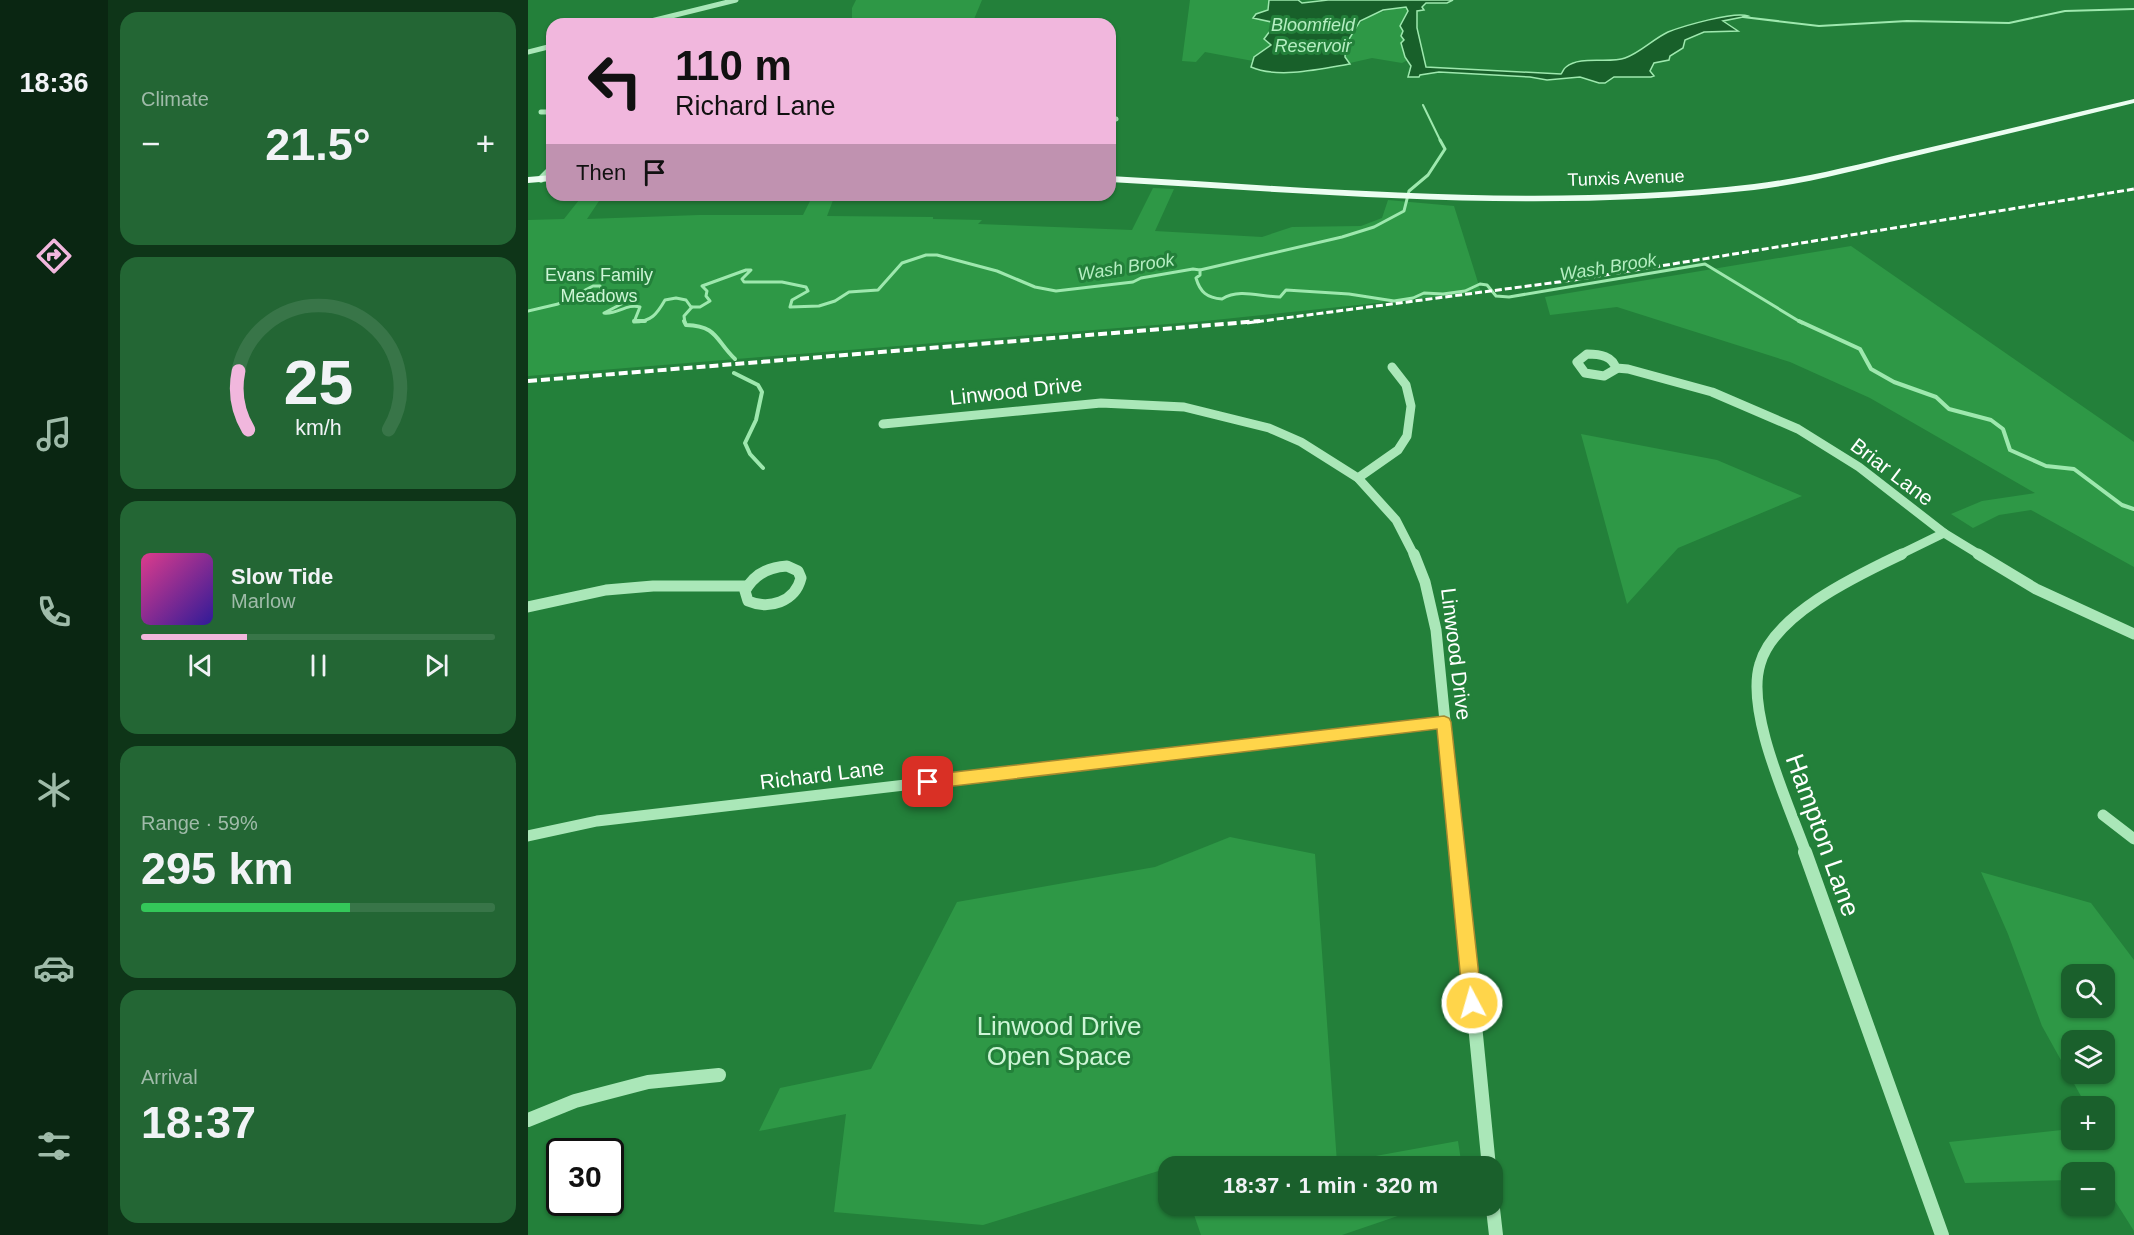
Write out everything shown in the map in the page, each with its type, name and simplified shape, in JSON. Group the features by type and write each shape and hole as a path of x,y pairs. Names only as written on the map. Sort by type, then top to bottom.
{"main road":[{"name":"Tunxis Avenue","path":"1116,179 1401,195 1565,198 1712,191 1763,186 1841,171 2134,101"},
{"path":"528,180 546,179"}],"street":[{"path":"663,18 736,0"},
{"path":"528,52 546,48"},
{"path":"541,112 546,112"},
{"path":"541,179 546,174"},
{"path":"1358,478 1398,450 1407,436 1411,406 1406,385 1392,367"},
{"name":"Briar Lane","path":"1616,368 1628,369 1712,392 1798,429 1859,467 1944,533 2036,589 2134,634"},
{"name":"Linwood Drive","path":"883,424 1101,403 1184,407 1269,428 1301,442 1358,478 1396,520 1411,547 1425,582 1436,630 1488,1156"},
{"name":"Hampton Lane","path":"1942,1235 1762,730 1756,692 1760,660 1778,632 1813,605 1871,569 1944,533"},
{"path":"528,607 606,590 653,586 747,586 759,574 776,567 794,568 801,577 801,584 794,593 771,605 758,605 750,602 746,596 747,586"},
{"name":"Richard Lane","path":"528,836 608,820 1444,722"},
{"path":"2103,815 2134,839"},
{"path":"528,1120 575,1101 648,1082 719,1075"},
{"path":"1494,1216 1496,1235"}],"green space":[{"path":"856,0 982,0 974,18 852,18 852,8"},
{"path":"1190,0 1269,0 1268,11 1254,18 1276,23 1269,42 1272,45 1257,54 1253,61 1205,52 1196,62 1182,61"},
{"path":"1406,7 1408,11 1401,23 1405,57 1408,60 1402,63 1372,58 1350,63 1345,57 1346,45 1356,27 1364,20 1384,11"},
{"name":"Evans Family Meadows","path":"1153,188 1174,189 1155,231 1262,237 1292,227 1361,226 1382,218 1388,200 1454,206 1481,292 1205,321 528,376 528,220 564,219 578,201 599,201 587,219 699,215 803,215 810,201 833,201 827,216 933,217 933,219 982,220 978,224 1132,230"},
{"path":"1851,246 2134,442 2134,567 2031,510 1999,515 1973,528 1951,514 1982,501 2035,493 1870,398 1790,362 1617,307 1550,315 1545,297"},
{"path":"1581,434 1717,460 1802,496 1678,548 1627,604"},
{"name":"Linwood Drive Open Space","path":"1230,837 1315,854 1337,1156 1158,1156 1158,1171 983,1225 834,1212 846,1114 759,1131 780,1088 871,1069 957,902 1155,867"},
{"path":"1981,872 2091,903 2134,960 2134,1231 2115,1201 2115,1162 2061,1162 2061,1180 1965,1183 1949,1142 2061,1130 2061,1150 2115,1150 2115,1096 2081,1096 2074,1084 2115,1084 2115,1030 2061,1030 2061,1060 2042,1026 2008,934"},
{"name":"Linwood Drive Open Space","path":"1458,1141 1460,1156 1376,1156"},
{"path":"1194,1216 1398,1216 1342,1235 1201,1235"}],"water":[{"name":"Bloomfield Reservoir","path":"1269,0 1298,0 1302,3 1328,0 1453,0 1447,3 1426,3 1422,7 1424,10 1417,11 1417,28 1426,67 1561,74 1566,67 1579,61 1625,58 1662,35 1685,26 1721,17 1748,16 1723,21 1738,31 1704,32 1685,40 1683,48 1670,56 1669,60 1654,63 1650,71 1654,76 1614,77 1605,83 1599,83 1580,77 1547,80 1439,72 1408,77 1411,66 1405,57 1401,43 1404,40 1400,26 1408,11 1406,7 1383,10 1360,21 1346,44 1345,57 1350,64 1287,73 1262,71 1251,67 1254,57 1271,45 1264,39 1276,23 1253,18 1256,14 1268,10"}],"waterway":[{"path":"1743,17 1819,26 1907,21 2009,23 2065,11 2134,9"},
{"path":"1423,105 1440,140"},
{"path":"1200,270 1342,237 1374,227 1404,211 1409,191 1428,175 1445,149 1440,140"},
{"name":"Wash Brook","path":"692,307 700,307 710,301 706,296 707,291 702,286 746,270 751,270 742,279 744,282 782,282 806,287 808,291 792,300 790,307 819,306 835,301 849,292 878,290 902,263 926,255 937,255 997,271 1035,287 1056,291 1133,282 1141,278 1193,269 1200,270"},
{"name":"Wash Brook","path":"1200,270 1200,275 1196,278 1202,291 1208,296 1222,299 1236,294 1280,297 1286,290 1349,294 1394,301 1413,298 1424,293 1443,294 1465,291 1480,284 1487,285 1496,296 1509,297 1705,264 1802,323"},
{"name":"Wash Brook","path":"528,311 558,304 593,286 600,286 602,289 596,294 597,299 626,296 629,300 604,313 635,306 640,307 634,321"},
{"name":"Wash Brook","path":"645,321 653,316 665,300 676,298 686,300 692,307"},
{"path":"685,323 684,316 692,307"},
{"name":"Wash Brook","path":"634,321 645,321"},
{"name":"Wash Brook","path":"634,321 645,321"},
{"name":"Wash Brook","path":"1799,321 1860,349 1871,369 1894,382 1936,397 1949,409 1991,420 2003,429 2010,450 2046,466 2074,469 2122,505 2134,509"},
{"path":"685,323 710,331 735,359"},
{"path":"734,373 758,385 762,392 756,420 745,443 750,454 763,468"}],"railway":[{"path":"1247,323 1574,280 2134,189"},
{"path":"528,381 1260,321"}],"route":[{"path":"928,782 1444,722 1472,1003"}]}
